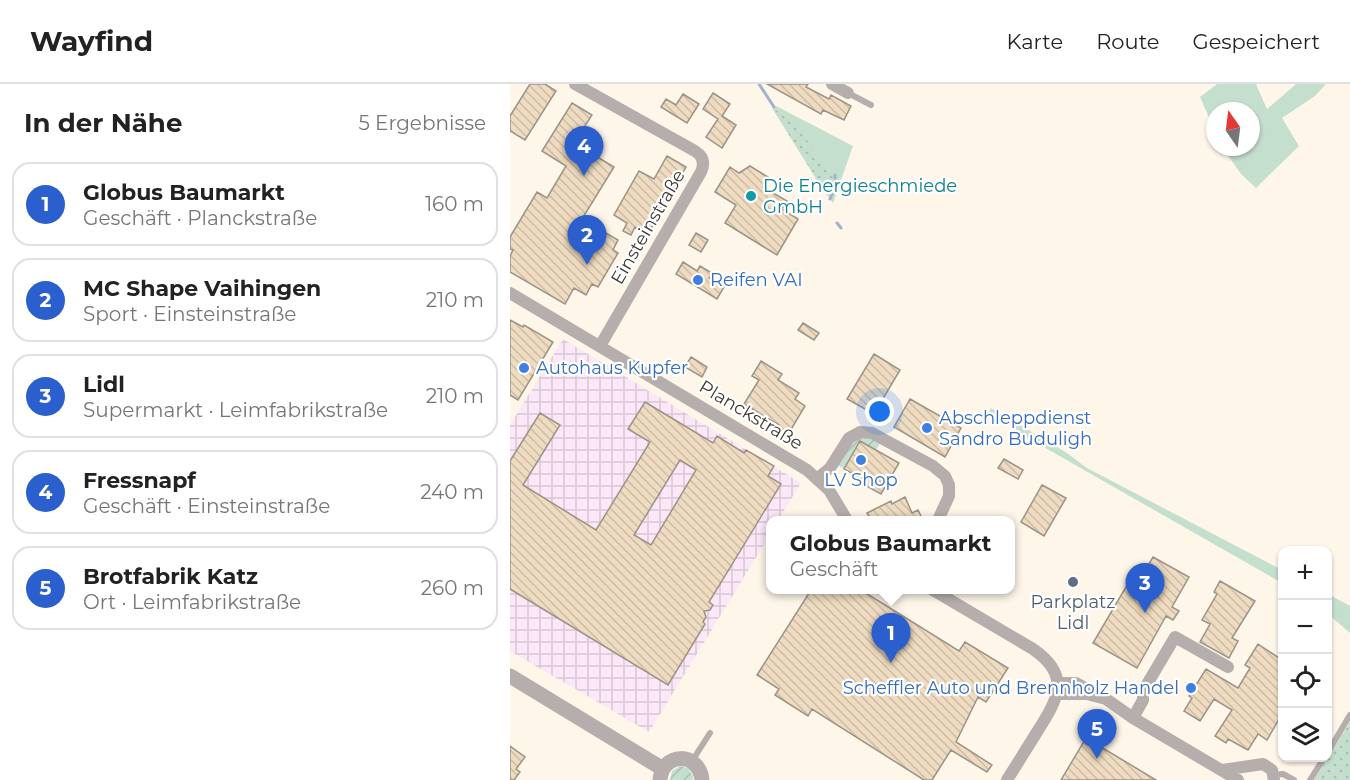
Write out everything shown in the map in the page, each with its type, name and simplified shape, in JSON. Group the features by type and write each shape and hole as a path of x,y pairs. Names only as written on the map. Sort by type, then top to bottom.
{"street":[{"name":"Einsteinstraße","path":"575,84 695,151 701,156 703,163 701,172 600,345"},
{"path":"832,84 848,93"},
{"name":"Planckstraße","path":"510,293 818,478 833,495 845,516"},
{"path":"818,478 830,468 849,438 860,432 872,433 933,466 945,476 950,496 940,516"},
{"path":"940,594 1043,656 1054,670 1058,688 1053,707 1006,780"},
{"path":"1133,718 1143,700 1143,691 1175,637 1228,667"},
{"path":"510,676 662,775 666,764 682,758 692,762 700,772 702,780"},
{"path":"1058,688 1076,683 1238,780"},
{"path":"1222,770 1261,764 1270,768 1274,777"}],"lane":[{"path":"848,93 870,105"},
{"path":"1332,745 1350,716"},
{"path":"692,762 710,733"},
{"path":"1310,780 1321,762"},
{"path":"1274,777 1283,774 1294,780"}],"shaded area":[{"path":"563,339 801,483 780,516 766,516 766,541 649,732 510,651 510,425"}],"green space":[{"path":"1217,84 1256,84 1267,109 1296,84 1326,84 1315,96 1282,118 1299,146 1256,188 1241,174 1228,156 1260,156 1260,102 1206,102 1206,111 1200,97"},
{"path":"776,106 853,146 833,203 823,190 827,190 790,118 772,108"},
{"path":"772,108 790,118 834,176 834,187 823,190"},
{"path":"991,408 1067,453 1087,468 1278,568 1278,581 1028,438 989,412"},
{"path":"864,436 881,442 876,450 844,469 837,465 849,444"},
{"path":"1332,596 1350,606 1350,633 1332,617"},
{"path":"1350,722 1350,780 1314,780 1325,762 1332,762 1332,751"},
{"path":"680,766 688,768 693,780 670,780 672,771"}],"building":[{"path":"530,84 545,84 556,91 525,140 510,131 510,116"},
{"path":"767,84 808,84 806,87 829,99 831,95 851,106 844,120 823,110 821,114"},
{"path":"713,93 730,104 722,116 736,125 722,148 706,137 718,119 703,109"},
{"path":"683,94 699,104 687,123 661,107 666,99 676,105"},
{"path":"572,103 592,115 574,143 614,167 582,219 618,240 613,250 618,253 598,287 592,284 586,295 574,288 565,304 510,272 510,256 513,250 510,249 510,237 537,192 547,198 566,166 542,151"},
{"path":"667,156 686,167 648,234 635,227 631,235 623,231 627,223 614,215 639,171 654,179"},
{"path":"750,166 768,177 763,187 787,201 782,209 798,219 777,255 725,223 736,205 715,192 730,167 739,173"},
{"path":"696,233 708,240 701,252 689,245"},
{"path":"683,262 697,271 700,266 712,273 709,278 724,287 717,299 676,274"},
{"name":"Autohaus Kupfer","path":"510,320 523,327 524,325 553,342 518,400 510,395"},
{"path":"803,323 819,333 814,340 798,330"},
{"path":"874,354 900,370 874,414 847,399"},
{"path":"691,357 707,367 702,377 685,367"},
{"path":"761,361 782,374 778,380 799,393 795,399 805,406 786,438 775,431 779,425 744,404 759,380 752,376"},
{"name":"Abschleppdienst Sandro Buduligh","path":"910,399 961,428 945,457 894,427"},
{"path":"645,402 713,443 717,436 744,453 746,450 774,466 768,476 781,484 709,602 713,605 710,610 704,611 706,617 703,622 705,624 668,685 510,589 510,461 540,413 560,425 523,485 596,530 650,442 628,429","holes":["680,460 696,470 651,545 634,535"]},
{"path":"860,441 899,463 881,494 861,483 863,479 844,469"},
{"path":"1004,459 1023,470 1018,479 998,468"},
{"path":"1042,485 1066,498 1044,536 1021,522"},
{"path":"905,497 912,513 918,510 921,516 869,516 867,513 891,501 892,504"},
{"path":"1153,557 1189,577 1172,607 1179,611 1173,620 1166,616 1137,668 1093,643 1133,575 1140,579"},
{"path":"1220,581 1255,601 1232,638 1238,641 1229,658 1200,642 1210,624 1202,620 1217,594 1214,592"},
{"path":"808,594 867,594 959,651 965,642 1008,668 986,702 978,697 956,742 992,765 987,772 951,750 932,780 924,780 812,709 808,716 775,695 779,689 757,675"},
{"path":"1258,644 1278,657 1278,721 1267,740 1258,734 1248,750 1228,739 1226,743 1215,736 1232,710 1214,699 1200,721 1184,711 1192,698 1189,696 1206,669 1238,688 1250,668 1245,665"},
{"path":"1086,738 1156,780 1061,780"},
{"path":"510,746 525,757 516,769 520,772 514,780 510,780"}],"waterway":[{"path":"759,84 774,107"},
{"path":"830,199 835,188 835,175"},
{"path":"837,223 841,228"}],"place":[{"name":"Fressnapf","path":"584,176"},
{"name":"Die Energieschmiede GmbH","path":"751,196"},
{"name":"MC Shape Vaihingen","path":"587,265"},
{"name":"Reifen VAI","path":"698,280"},
{"name":"Autohaus Kupfer","path":"524,368"},
{"name":"Abschleppdienst Sandro Buduligh","path":"927,428"},
{"name":"LV Shop","path":"861,460"},
{"name":"Parkplatz Lidl","path":"1073,582"},
{"name":"Lidl","path":"1145,613"},
{"name":"Globus Baumarkt","path":"891,663"},
{"name":"Scheffler Auto und Brennholz Handel","path":"1191,688"},
{"name":"Brotfabrik Katz","path":"1097,759"}]}
